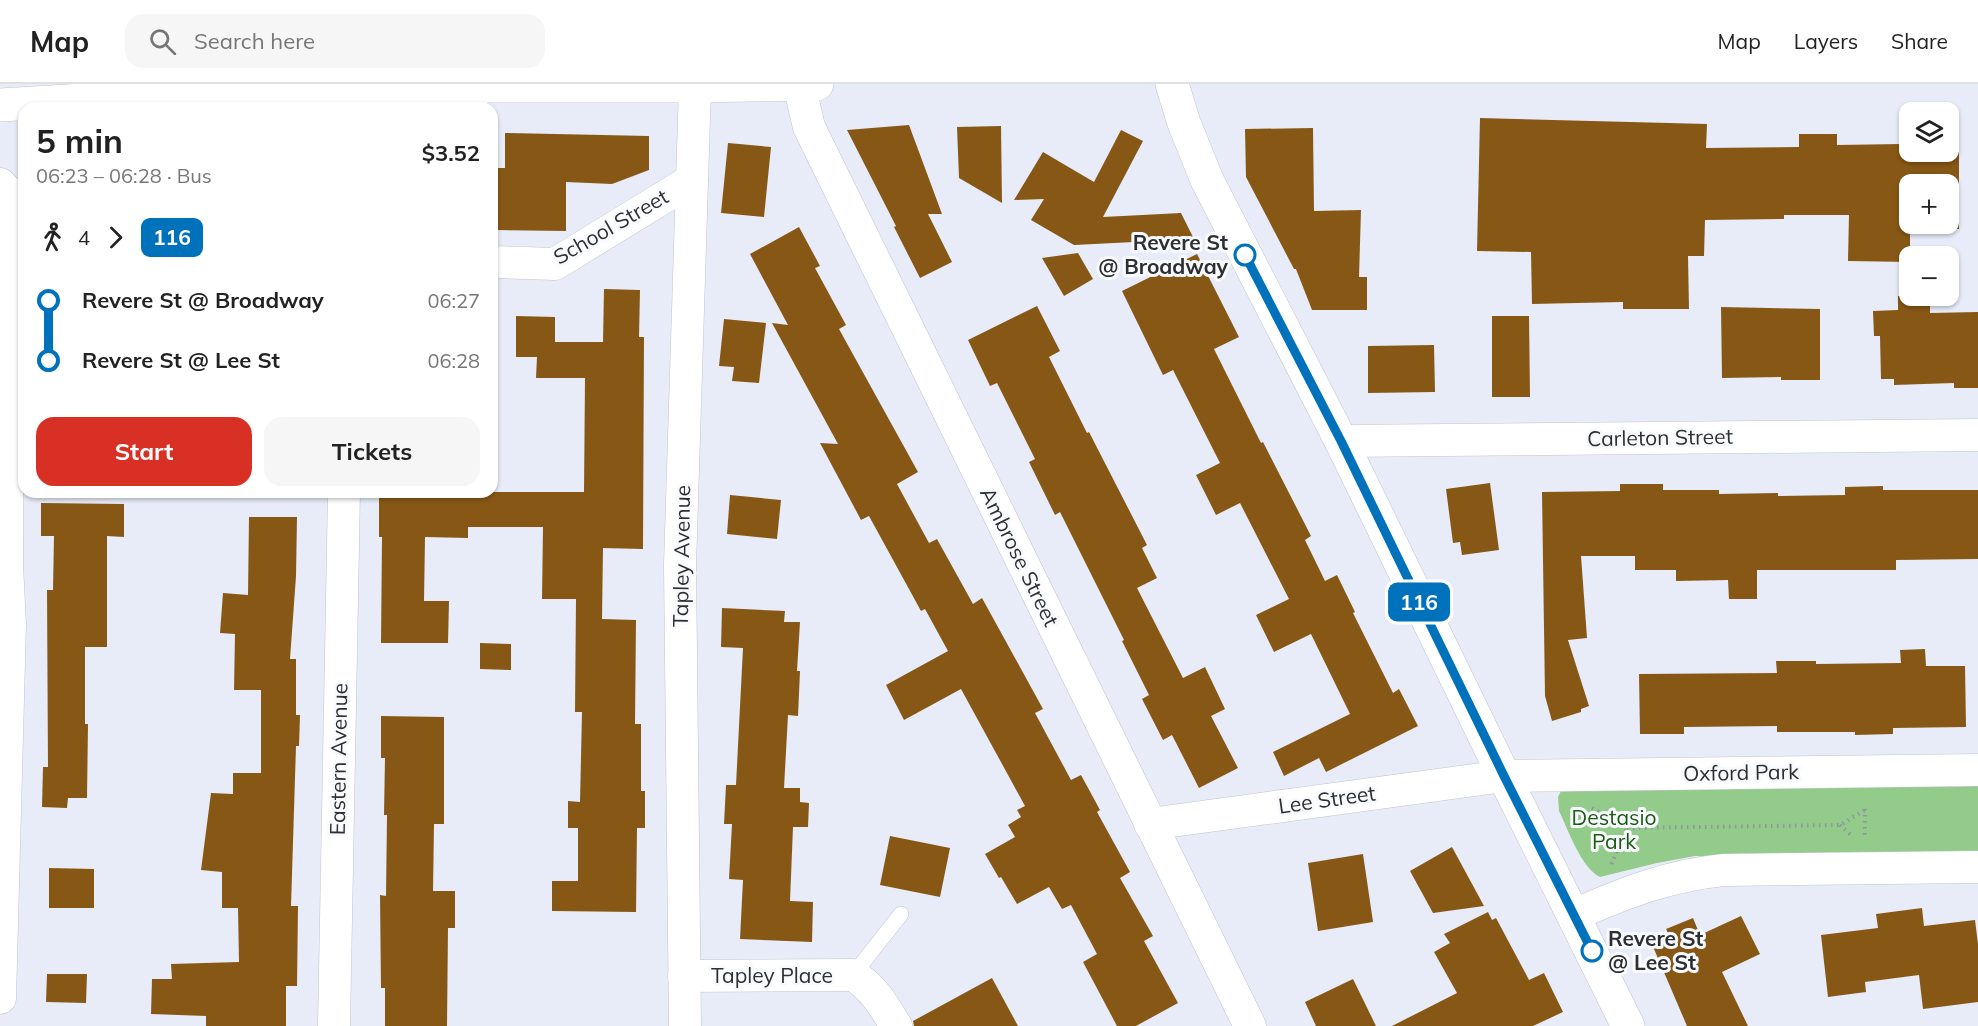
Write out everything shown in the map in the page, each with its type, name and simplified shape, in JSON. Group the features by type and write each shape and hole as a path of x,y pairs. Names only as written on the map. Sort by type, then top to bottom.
{"street":[{"name":"Ambrose Street","path":"799,84 809,127 1250,1026"},
{"path":"47,102 220,91 480,97 695,86 817,84"},
{"path":"1172,84 1184,123 1207,180 1341,441 1628,1026"},
{"name":"Tapley Avenue","path":"685,1026 680,565 695,86"},
{"path":"0,105 18,104"},
{"name":"School Street","path":"498,262 555,264 692,180"},
{"path":"0,998 10,624 6,565 8,191"},
{"name":"Carleton Street","path":"1341,441 1978,435"},
{"name":"Eastern Avenue","path":"334,1026 344,498"},
{"name":"Oxford Park","path":"1504,776 1978,770"},
{"name":"Lee Street","path":"1150,824 1504,776"},
{"path":"1574,915 1612,898 1669,878 1698,872 1978,867"},
{"path":"853,975 867,984 878,997 896,1026"},
{"name":"Tapley Place","path":"684,976 853,975"}],"lane":[{"name":"Tapley Place","path":"853,975 901,914"}],"path":[{"path":"1864,771 1866,868"},
{"path":"1589,806 1627,828 1840,825 1865,810"},
{"path":"1612,898 1609,870 1627,828"}],"green space":[{"name":"Destasio Park","path":"1978,784 1978,855 1695,856 1600,877 1581,857 1559,811 1558,797 1561,791 1568,788"}],"building":[{"path":"1480,118 1707,124 1706,148 1799,147 1799,134 1837,134 1837,145 1899,144 1899,162 1959,162 1959,174 1899,174 1899,234 1910,234 1910,246 1899,246 1899,262 1848,261 1849,215 1784,215 1784,219 1705,220 1704,256 1688,256 1689,309 1623,309 1623,302 1532,304 1531,252 1477,251"},
{"path":"909,125 942,214 928,214 952,262 920,278 847,130"},
{"path":"1001,126 1002,203 959,178 957,127"},
{"path":"1313,128 1314,211 1361,210 1359,277 1367,277 1367,310 1312,310 1296,269 1246,177 1245,129"},
{"path":"1121,130 1143,141 1103,217 1181,213 1194,239 1074,245 1031,220 1044,199 1014,200 1043,152 1094,182"},
{"path":"505,133 649,136 649,170 612,184 566,182 566,231 498,230 498,168 505,168"},
{"path":"728,143 771,147 764,217 721,213"},
{"path":"799,227 820,266 815,268 846,325 839,329 918,472 897,484 929,543 937,539 973,604 982,598 1043,709 1035,713 1071,780 1081,775 1100,810 1097,812 1130,872 1120,878 1153,936 1144,941 1178,1003 1136,1026 1117,1026 1083,962 1097,954 1071,905 1062,909 1049,887 1017,904 985,854 1015,837 1008,825 1021,817 1017,810 1025,806 961,689 904,720 886,685 948,651 925,609 921,611 869,516 861,520 820,443 838,444 772,323 788,325 750,254"},
{"path":"1078,253 1093,279 1064,296 1042,258"},
{"path":"1197,254 1239,337 1214,349 1311,536 1305,540 1325,581 1337,575 1355,612 1353,613 1393,693 1399,689 1418,726 1326,772 1319,758 1284,776 1273,752 1350,714 1311,634 1274,652 1256,615 1289,599 1240,503 1216,515 1196,475 1220,463 1173,370 1163,375 1122,291"},
{"path":"604,289 640,290 639,337 644,337 643,549 603,548 602,619 636,620 635,724 641,724 641,791 645,791 645,828 637,828 636,912 552,911 552,881 578,881 578,828 568,828 568,801 580,802 582,712 575,712 576,599 542,599 543,527 468,527 468,538 425,537 424,601 449,601 448,643 381,643 382,537 379,537 379,498 498,498 498,492 584,492 585,378 536,378 537,357 516,357 516,316 555,317 555,342 603,342"},
{"path":"1899,296 1899,306 1930,306 1930,313 1978,312 1978,388 1954,388 1954,383 1894,385 1894,379 1881,379 1880,336 1874,336 1873,311 1898,310"},
{"path":"1037,306 1060,351 1049,357 1147,545 1142,548 1157,578 1137,588 1183,678 1205,667 1225,709 1211,716 1238,768 1199,788 1172,735 1163,740 1142,699 1149,695 1122,641 1124,640 1060,512 1055,515 1029,462 1035,459 997,383 990,386 968,340"},
{"path":"1721,307 1820,309 1820,380 1781,380 1781,377 1722,378"},
{"path":"1492,316 1529,316 1530,397 1492,397"},
{"path":"724,319 766,323 759,383 732,381 734,367 719,366"},
{"path":"1434,345 1435,392 1368,393 1368,346"},
{"path":"1490,483 1499,550 1462,555 1460,542 1453,543 1446,489"},
{"path":"1620,484 1663,484 1663,490 1719,490 1719,494 1778,493 1778,496 1845,495 1845,487 1883,486 1883,490 1978,490 1978,559 1896,560 1896,570 1757,570 1757,599 1729,599 1728,580 1676,581 1676,570 1635,570 1635,556 1581,556 1587,638 1568,640 1589,706 1581,709 1581,712 1552,721 1545,696 1542,492 1620,491"},
{"path":"730,495 781,500 777,539 727,534"},
{"path":"41,503 124,504 124,537 107,536 107,647 85,647 85,724 88,724 87,798 68,798 67,808 42,807 43,767 48,767 47,590 53,590 54,536 41,536"},
{"path":"249,517 297,517 296,576 290,659 296,659 296,715 300,715 299,746 296,746 291,906 298,906 297,986 286,986 286,1026 206,1026 206,1016 151,1014 152,979 172,979 171,964 239,962 238,908 222,908 222,872 201,870 211,793 233,794 233,773 261,773 261,690 234,690 235,634 220,633 223,593 248,595"},
{"path":"722,608 785,611 784,622 800,622 797,671 800,671 798,716 788,715 784,788 800,788 800,802 809,803 808,827 793,827 790,901 813,902 812,942 740,939 743,880 729,879 732,824 724,824 726,785 736,785 743,648 721,647"},
{"path":"480,643 511,644 511,670 480,669"},
{"path":"1925,649 1926,666 1965,666 1966,727 1893,728 1893,734 1855,735 1855,732 1777,732 1777,726 1684,727 1684,734 1640,734 1639,674 1777,673 1776,661 1816,661 1816,664 1901,663 1900,650"},
{"path":"381,716 444,717 444,824 434,824 433,891 455,891 455,928 448,928 447,1026 385,1026 385,988 381,988 380,895 386,896 387,815 384,815 385,758 381,758"},
{"path":"890,836 950,848 940,897 880,885"},
{"path":"1452,847 1484,906 1433,913 1410,871"},
{"path":"1363,854 1373,922 1318,931 1308,863"},
{"path":"49,868 94,869 94,908 49,908"},
{"path":"1922,908 1924,926 1975,920 1978,944 1978,1002 1923,1009 1919,975 1865,982 1866,992 1828,997 1821,935 1878,928 1876,914"},
{"path":"1488,912 1492,920 1496,918 1529,980 1544,973 1563,1012 1533,1026 1392,1026 1457,993 1434,952 1450,943 1444,934"},
{"path":"1741,916 1760,954 1722,972 1748,1026 1687,1026 1651,942 1669,935 1666,929 1693,918 1700,935"},
{"path":"47,974 87,974 86,1003 46,1002"},
{"path":"992,978 1018,1026 914,1026 913,1021"},
{"path":"1353,979 1376,1026 1316,1026 1305,1002"}],"bus line":[{"name":"116","path":"1245,255 1341,441 1592,951"}],"place":[{"name":"Revere St @ Broadway","path":"1245,255"},
{"name":"Revere St @ Lee St","path":"1592,951"}]}
